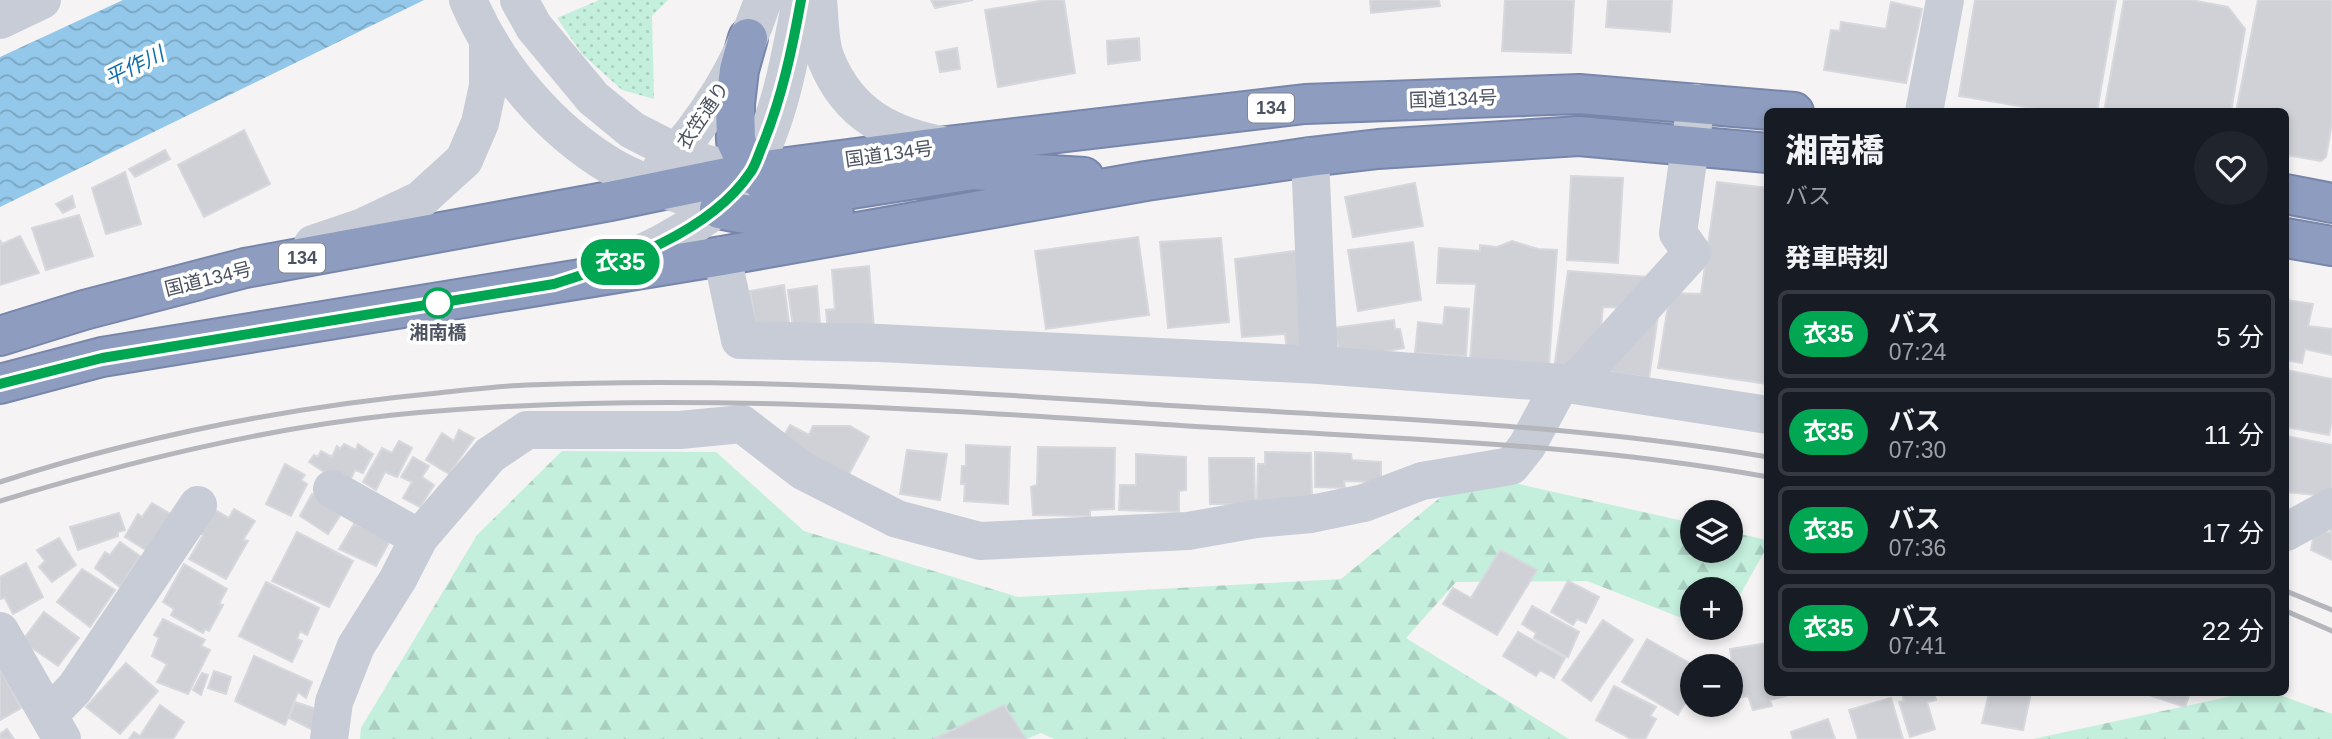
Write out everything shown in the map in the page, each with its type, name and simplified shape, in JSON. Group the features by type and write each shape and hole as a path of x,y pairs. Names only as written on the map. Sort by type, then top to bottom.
{"highway":[{"path":"748,38 739,70 734,104 736,141 751,172 771,187 799,195 826,193 973,170 1146,181"},
{"name":"国道134号","path":"0,336 84,310 245,268 610,201 655,186 947,146 1305,104 1579,94 1764,109"},
{"path":"0,384 102,358 722,256 1146,181 1310,157 1378,149 1579,136 1764,153"},
{"path":"719,209 750,216 795,218 977,191 1146,181"},
{"path":"2289,195 2332,203"},
{"path":"2289,239 2332,246"}],"street":[{"path":"0,20 42,0"},
{"path":"519,0 534,27 593,98 632,130 677,153 707,164 751,172"},
{"name":"衣笠通り","path":"655,186 721,92 764,0"},
{"path":"554,284 611,266 663,242 719,209 751,172 776,112 790,59 801,0"},
{"path":"818,0 825,58 848,99 882,127 914,140 947,146"},
{"path":"1925,108 1945,0"},
{"path":"476,17 504,67 558,126 610,165 655,186 719,209"},
{"path":"245,268 363,227 420,200 464,160 480,122 488,86 476,17"},
{"path":"329,739 334,702 356,646 398,579 419,538 490,455 527,430 680,430 742,424 803,471 897,519 980,541 1188,531 1256,519 1311,514 1364,503 1422,481 1511,466 1567,384 1692,253 1678,233 1696,103"},
{"path":"1310,157 1319,365"},
{"path":"722,256 740,340 880,343 1319,365 1567,384 1764,414"},
{"path":"332,489 419,538"},
{"path":"55,727 75,688 198,505"},
{"path":"2289,530 2332,507"},
{"path":"0,631 55,727"}],"green space":[{"path":"599,0 668,0 652,16 654,99 622,90 582,54 557,18"},
{"path":"562,451 716,452 804,531 1018,597 1341,579 1470,473 1680,520 1680,563 1743,563 1743,535 1764,539 1764,552 1743,590 1743,577 1680,577 1680,617 1587,581 1456,582 1406,638 1569,739 1054,739 1041,733 1027,739 360,739 361,728 477,535"},
{"path":"2232,696 2282,696 2332,714 2332,739 2033,739"}],"water":[{"name":"平作川","path":"123,0 424,0 0,207 0,57"}],"building":[{"path":"931,0 973,0 935,8"},
{"path":"1046,0 1064,0 1075,73 998,87 985,10"},
{"path":"1370,0 1439,0 1440,6 1371,13"},
{"path":"1505,0 1574,0 1571,53 1502,51"},
{"path":"1608,0 1672,0 1670,32 1606,27"},
{"path":"1975,0 2116,0 2098,108 2031,108 1959,96"},
{"path":"2124,0 2191,0 2228,7 2245,29 2232,108 2105,108"},
{"path":"2258,0 2332,0 2332,123 2326,157 2321,161 2289,156 2289,108 2237,108"},
{"path":"1891,2 1922,9 1906,83 1824,70 1831,30 1840,31 1841,22 1886,29"},
{"path":"1139,38 1140,60 1108,64 1107,41"},
{"path":"957,48 960,69 940,72 936,52"},
{"path":"244,130 270,184 204,217 178,165"},
{"path":"165,150 170,159 135,177 129,169"},
{"path":"125,172 141,224 106,234 92,188"},
{"path":"1571,176 1623,178 1618,263 1567,260"},
{"path":"1717,182 1764,188 1764,383 1658,368 1670,293 1701,294"},
{"path":"1415,183 1423,226 1353,237 1345,197"},
{"path":"72,196 75,207 63,213 56,204"},
{"path":"79,215 93,256 46,270 32,228"},
{"path":"20,236 39,273 0,285 0,240 2,244"},
{"path":"1138,237 1149,315 1046,329 1035,251"},
{"path":"1221,238 1229,322 1168,328 1160,242"},
{"path":"1512,241 1538,249 1557,250 1549,365 1470,360 1476,284 1437,283 1439,248 1480,251 1480,245 1497,247"},
{"path":"1413,242 1421,300 1358,311 1348,250"},
{"path":"1302,250 1307,346 1287,349 1285,334 1242,337 1235,259"},
{"path":"869,266 874,329 828,332 826,310 835,309 832,270"},
{"path":"1568,271 1651,277 1627,308 1603,307 1600,337 1567,370 1554,369"},
{"path":"784,285 789,323 756,329 750,291"},
{"path":"817,286 820,323 793,327 788,290"},
{"path":"2289,300 2313,304 2308,326 2332,329 2332,355 2305,349 2302,363 2289,361"},
{"path":"1445,307 1469,309 1466,356 1415,353 1418,322 1443,325"},
{"path":"1658,315 1649,378 1606,371"},
{"path":"1394,320 1395,329 1400,329 1404,348 1360,356 1341,353 1332,328"},
{"path":"2289,371 2332,379 2332,420 2329,435 2289,428"},
{"path":"790,425 809,435 813,426 850,426 869,437 849,474 780,443"},
{"path":"459,430 474,438 449,474 426,460 442,433 454,441"},
{"path":"2289,437 2332,445 2332,492 2326,496 2289,492"},
{"path":"399,441 412,448 397,477 385,472 376,490 363,482 382,448 392,453"},
{"path":"344,444 356,450 358,444 373,454 363,473 355,470 347,487 309,462 314,455 318,457 321,451 332,457 337,446 340,449"},
{"path":"966,445 1010,447 1008,504 964,501 965,484 961,484 962,466 966,466"},
{"path":"1038,447 1115,448 1114,509 1090,510 1090,516 1033,515 1031,487 1037,485"},
{"path":"907,450 947,454 940,500 900,494"},
{"path":"1265,452 1311,453 1312,499 1257,500 1258,464 1265,464"},
{"path":"1315,452 1351,454 1352,460 1381,462 1381,482 1344,481 1345,488 1315,487"},
{"path":"1136,454 1186,457 1186,490 1179,491 1179,512 1119,510 1120,485 1136,485"},
{"path":"413,457 429,466 422,477 434,485 420,507 403,498 412,482 401,477"},
{"path":"1209,458 1254,458 1255,504 1210,504"},
{"path":"285,464 305,475 301,480 307,484 291,516 266,504"},
{"path":"312,494 343,511 328,534 300,516"},
{"path":"152,503 172,515 147,551 125,537 138,514 142,517"},
{"path":"212,508 229,518 234,509 255,521 243,540 248,541 226,579 189,559 203,535 198,532"},
{"path":"119,513 125,530 118,532 118,536 78,550 70,527"},
{"path":"354,524 392,537 376,566 339,549"},
{"path":"2331,525 2332,560 2311,550 2315,529 2330,533"},
{"path":"297,532 353,561 329,607 272,581"},
{"path":"59,538 76,565 52,582 39,567 45,561 37,550"},
{"path":"120,542 140,556 120,587 95,568 105,552 110,555"},
{"path":"1500,550 1537,570 1497,635 1443,604 1453,588 1471,598"},
{"path":"26,563 43,597 13,614 5,598 0,599 0,577"},
{"path":"184,564 227,589 219,604 223,605 209,631 205,629 203,633 171,615 174,609 163,602"},
{"path":"82,569 115,590 90,627 57,602"},
{"path":"1568,581 1599,597 1586,623 1577,619 1573,625 1551,612"},
{"path":"266,582 319,608 307,635 300,631 297,639 302,641 292,662 239,636"},
{"path":"1532,606 1579,632 1568,657 1534,638 1536,633 1522,624"},
{"path":"44,612 79,638 58,666 22,641"},
{"path":"163,619 205,640 201,646 210,650 188,694 157,682 167,664 152,656 159,638 154,635"},
{"path":"1603,620 1633,640 1591,701 1562,680"},
{"path":"1518,632 1565,658 1554,678 1540,670 1536,676 1503,656"},
{"path":"1647,639 1680,658 1680,712 1678,715 1622,682"},
{"path":"1764,644 1764,696 1786,696 1770,700 1772,706 1753,710 1748,696 1743,697 1743,654 1731,654 1730,649"},
{"path":"254,656 312,682 306,698 298,692 285,725 235,701"},
{"path":"126,663 158,691 120,734 86,707"},
{"path":"0,668 21,708 0,720"},
{"path":"214,671 231,677 226,694 208,688"},
{"path":"202,673 208,675 201,695 193,690"},
{"path":"1614,686 1656,707 1650,716 1656,719 1645,739 1631,739 1596,720"},
{"path":"1903,696 1935,696 1936,700 1927,702 1935,729 1910,737 1899,702 1904,701"},
{"path":"1988,696 2030,696 2023,730 1982,723"},
{"path":"2152,696 2189,696 2185,707"},
{"path":"1891,698 1903,739 1858,739 1849,710"},
{"path":"295,702 319,710 313,730 289,718"},
{"path":"160,705 184,722 173,739 129,739 134,732 140,736"},
{"path":"1004,705 1026,739 934,739"},
{"path":"1828,719 1835,739 1793,739 1791,732"},
{"path":"7,729 14,739 0,739 0,734"}],"railway":[{"path":"0,482 162,437 271,415 482,388 608,383 853,387 1401,419 1621,437 1764,456"},
{"path":"0,501 146,460 293,429 393,415 596,403 800,404 1417,439 1558,449 1764,476"},
{"path":"2289,592 2332,610"},
{"path":"2289,612 2332,631"}],"bus line":[{"name":"衣35","path":"0,384 102,358 554,284 611,266 663,242 719,209 751,172 776,112 790,59 801,0"}],"place":[{"name":"湘南橋","path":"438,303"}]}
